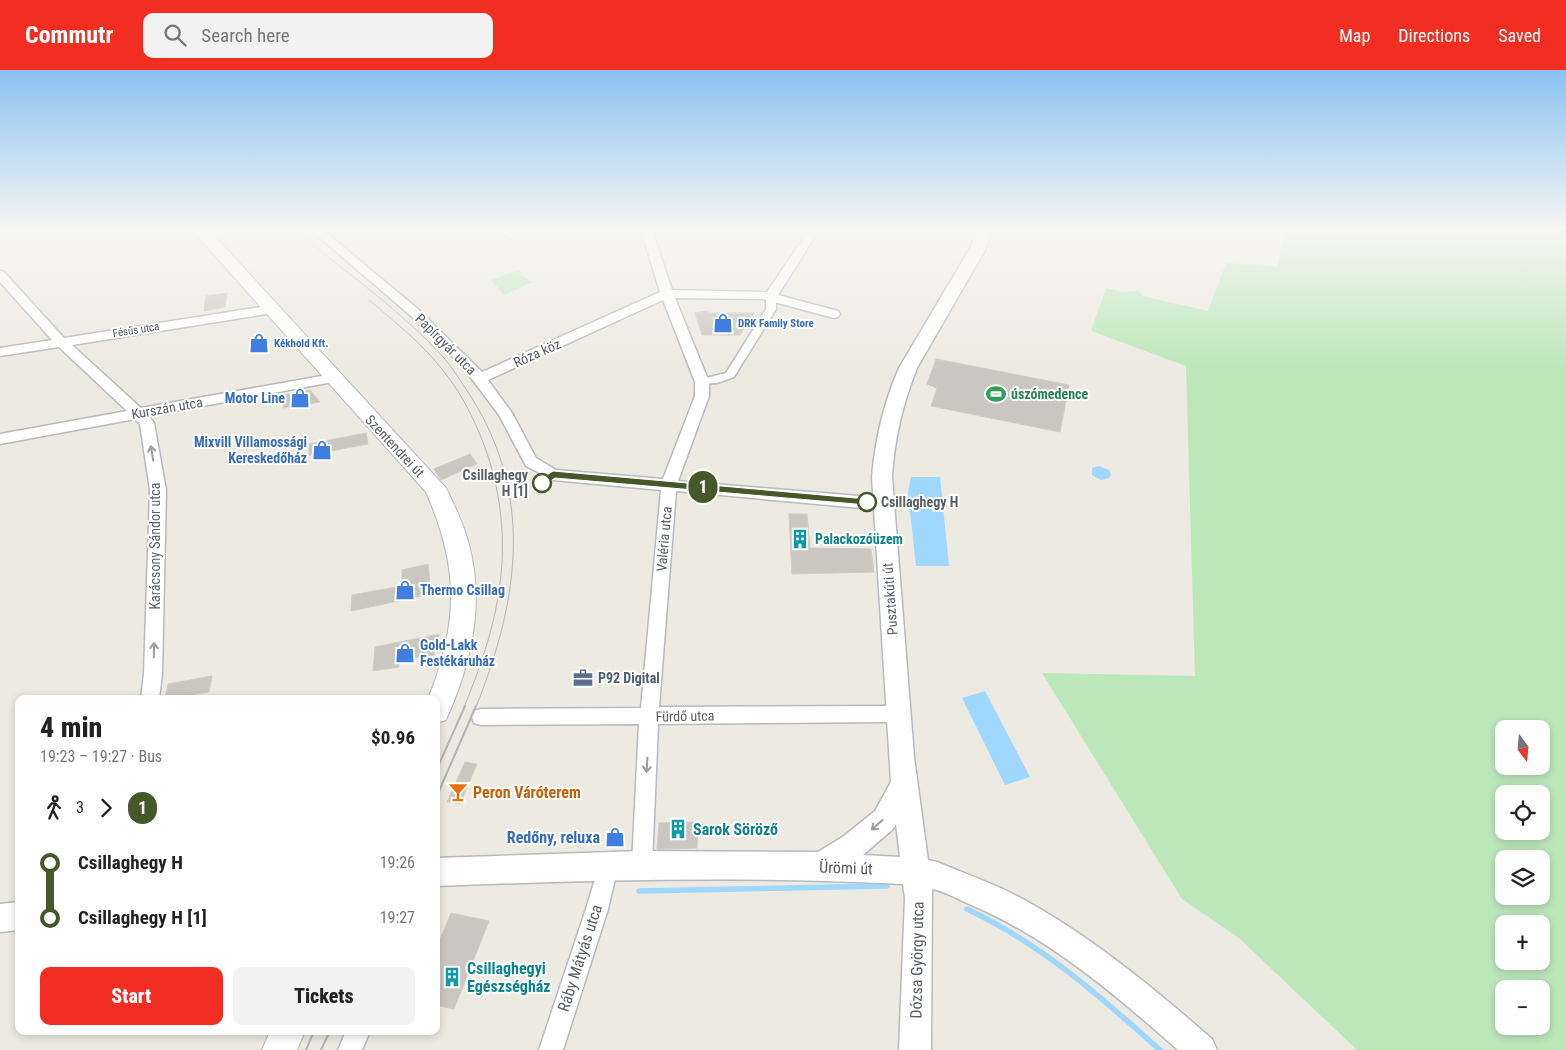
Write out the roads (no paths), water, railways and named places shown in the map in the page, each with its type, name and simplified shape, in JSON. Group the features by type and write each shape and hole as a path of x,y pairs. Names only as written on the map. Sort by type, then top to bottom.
{"main road":[{"name":"Szentendrei út","path":"242,276 435,488 447,511 456,536 466,597 464,623 456,660 440,701"},
{"path":"279,1050 286,1035"}],"street":[{"name":"Karácsony Sándor utca","path":"1,276 61,342 147,423 158,490 153,674 150,695"},
{"name":"Papírgyár utca","path":"371,276 415,313 480,378 505,413 531,462 536,466 553,475 669,484"},
{"path":"661,276 702,382 717,380 730,375 772,309 771,296 784,276"},
{"name":"Pusztakúti út","path":"914,871 904,785 883,504 884,448 900,387 908,368 961,276"},
{"name":"Róza köz","path":"480,378 667,294"},
{"path":"667,294 749,294 771,296 834,314"},
{"name":"Fésűs utca","path":"0,352 272,309"},
{"name":"Kurszán utca","path":"0,439 333,378"},
{"name":"Valéria utca","path":"642,865 649,717 669,484 702,396 702,382"},
{"path":"669,484 883,504"},
{"name":"Fürdő utca","path":"481,717 890,714"},
{"path":"822,866 854,845 884,820 904,785"},
{"name":"Ürömi út","path":"440,872 642,865 822,866 914,871 938,876 1004,904 1041,925 1080,951 1139,995 1201,1050"},
{"name":"Ráby Mátyás utca","path":"551,1050 597,909 608,866"},
{"name":"Dózsa György utca","path":"914,871 919,898 915,1050"},
{"path":"0,918 15,916"},
{"path":"350,1050 356,1035"}],"water":[{"path":"1099,466 1109,470 1111,475 1109,478 1101,480 1092,475 1092,468"},
{"path":"911,477 940,477 949,566 916,566 908,492"},
{"path":"985,691 1030,777 1005,785 962,698"}],"waterway":[{"path":"639,891 887,886"},
{"path":"967,909 1020,938 1069,972 1160,1050"}],"tram line":[{"path":"352,276 410,324 453,369 488,428 503,467 511,506 513,545 510,585 503,625 476,707"},
{"path":"369,300 419,344 452,382 464,401 479,432 496,487 501,519 502,551 500,582 487,644 464,707"},
{"path":"440,762 465,706"},
{"path":"440,789 476,706"},
{"path":"306,1050 312,1035"},
{"path":"321,1050 328,1035"}],"place":[{"name":"DRK Family Store","path":"723,323"},
{"name":"Kékhold Kft.","path":"259,343"},
{"name":"úszómedence","path":"996,394"},
{"name":"Motor Line","path":"300,398"},
{"name":"Mixvill Villamossági Kereskedőház","path":"322,450"},
{"name":"Csillaghegy H [1]","path":"542,483"},
{"name":"Csillaghegy H","path":"867,502"},
{"name":"Palackozóüzem","path":"800,539"},
{"name":"Thermo Csillag","path":"405,590"},
{"name":"Gold-Lakk Festékáruház","path":"405,653"},
{"name":"P92 Digital","path":"583,678"},
{"name":"Peron Váróterem","path":"458,792"},
{"name":"Sarok Söröző","path":"678,829"},
{"name":"Redőny, reluxa","path":"615,837"},
{"name":"Csillaghegyi Egészségház","path":"452,977"}]}
